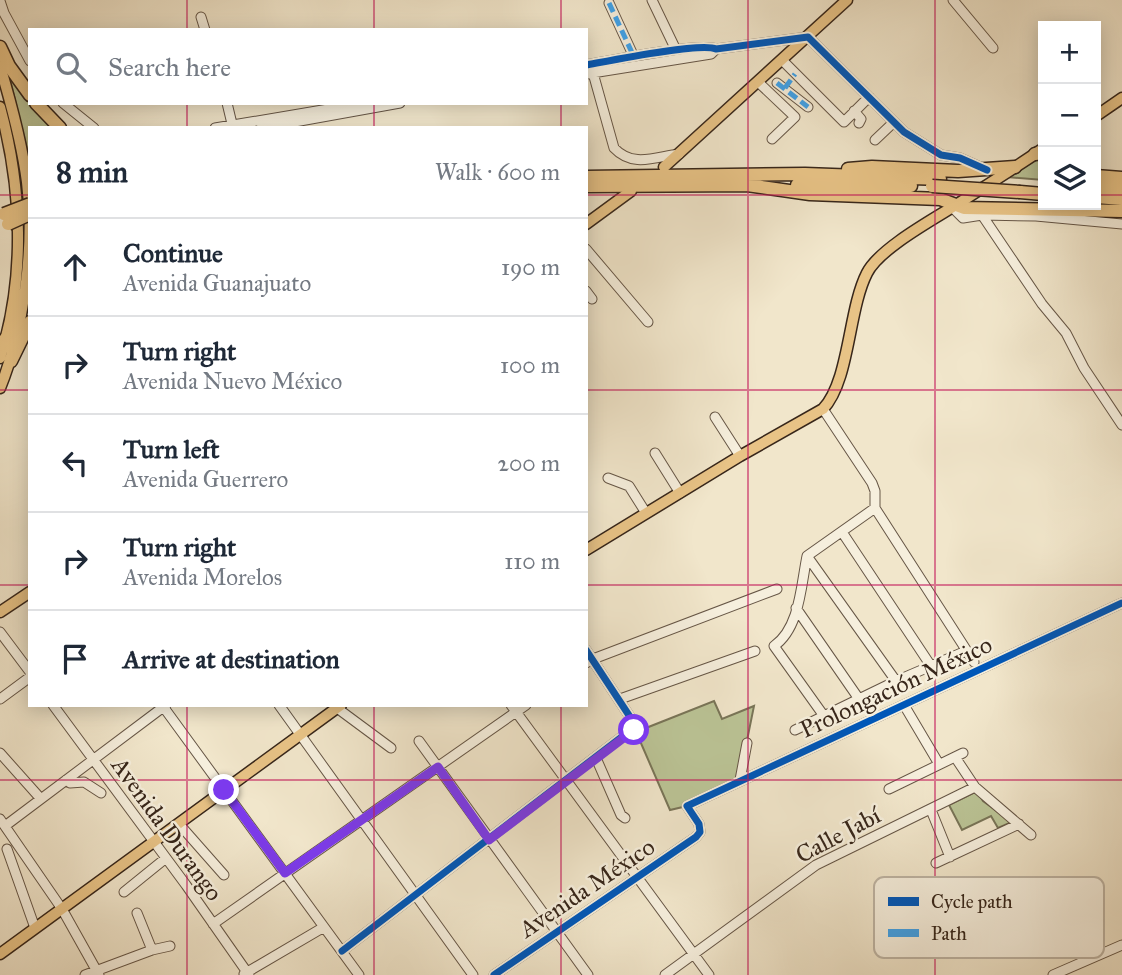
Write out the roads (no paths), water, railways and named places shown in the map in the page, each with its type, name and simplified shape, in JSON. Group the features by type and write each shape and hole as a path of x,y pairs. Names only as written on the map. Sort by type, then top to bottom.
{"highway":[{"path":"0,47 9,66 28,92"},
{"path":"38,105 59,126"},
{"path":"806,174 872,167 958,171 1015,167"},
{"path":"588,177 806,174 1021,188 1038,186"},
{"path":"1101,176 1122,178"},
{"path":"588,187 936,183"},
{"path":"747,185 810,194 940,199 954,207 1122,211"},
{"path":"1101,187 1122,188"},
{"path":"1021,188 1038,193"},
{"path":"1101,197 1122,199"},
{"path":"3,221 28,205"},
{"path":"3,221 28,215"},
{"path":"6,359 28,325"}],"main road":[{"path":"664,167 847,0"},
{"path":"0,66 27,182 28,207"},
{"path":"1101,113 1122,98"},
{"path":"0,107 9,141 17,192 18,240 3,341 6,359"},
{"path":"588,549 823,409 830,401 838,380 860,288 868,269 893,246 1038,153"},
{"path":"588,222 631,191"},
{"path":"0,388 6,359 20,324 28,242"},
{"path":"0,612 28,593"},
{"path":"0,954 339,707"}],"street":[{"path":"652,0 676,50"},
{"path":"953,0 993,48"},
{"path":"0,1 28,57"},
{"path":"609,3 634,57"},
{"path":"201,17 204,28"},
{"path":"588,65 676,50 711,46 716,49 808,37 904,132 941,155 960,158 987,170"},
{"path":"681,153 640,160 620,154 614,148 590,74 711,54 716,49"},
{"path":"782,60 844,122 869,97"},
{"path":"795,74 781,85 807,109 817,97"},
{"path":"758,82 794,117 772,139"},
{"path":"65,105 91,126"},
{"path":"228,105 233,126 379,105"},
{"path":"267,126 355,105"},
{"path":"854,111 861,119 859,123"},
{"path":"875,140 894,122"},
{"path":"954,207 963,218 982,215 1035,216 1119,223 1122,234"},
{"path":"982,215 1042,304 1066,332 1084,368 1122,425"},
{"path":"588,251 648,322"},
{"path":"823,409 872,483 875,508 974,662"},
{"path":"715,417 740,456"},
{"path":"655,453 680,493"},
{"path":"608,478 629,486 646,513"},
{"path":"824,716 774,646 787,634 796,608 807,556 875,508"},
{"path":"842,532 931,666"},
{"path":"807,556 896,681"},
{"path":"342,951 636,726 620,699 589,661 777,589"},
{"name":"Prolongación México","path":"700,832 699,824 687,806 1122,603"},
{"path":"796,608 859,699"},
{"path":"0,632 28,672"},
{"path":"795,730 896,681 966,651"},
{"path":"620,699 755,652"},
{"path":"0,699 28,677"},
{"path":"904,705 939,764"},
{"name":"Avenida Durango","path":"55,707 166,858 246,974"},
{"path":"97,972 62,909 2,823 41,799 163,707"},
{"path":"165,707 359,975"},
{"path":"280,707 473,975"},
{"path":"339,707 391,748"},
{"path":"212,924 438,767 513,709 709,975"},
{"path":"419,741 588,975"},
{"path":"740,780 747,743"},
{"path":"0,753 41,799"},
{"path":"889,789 959,755 975,787 1031,835"},
{"path":"596,758 621,815 625,818"},
{"path":"66,780 70,783 84,782 101,793"},
{"name":"Calle Jabí","path":"665,975 816,864 975,787"},
{"path":"931,810 950,857"},
{"path":"179,824 224,875"},
{"path":"936,863 1018,824"},
{"name":"Avenida México","path":"494,975 700,832"},
{"path":"16,843 4,851 35,928"},
{"path":"124,892 166,858"},
{"path":"137,912 152,950"},
{"path":"246,974 324,927"},
{"path":"1104,952 1121,945"},
{"path":"85,975 170,946"},
{"path":"1052,975 1091,958"}]}
